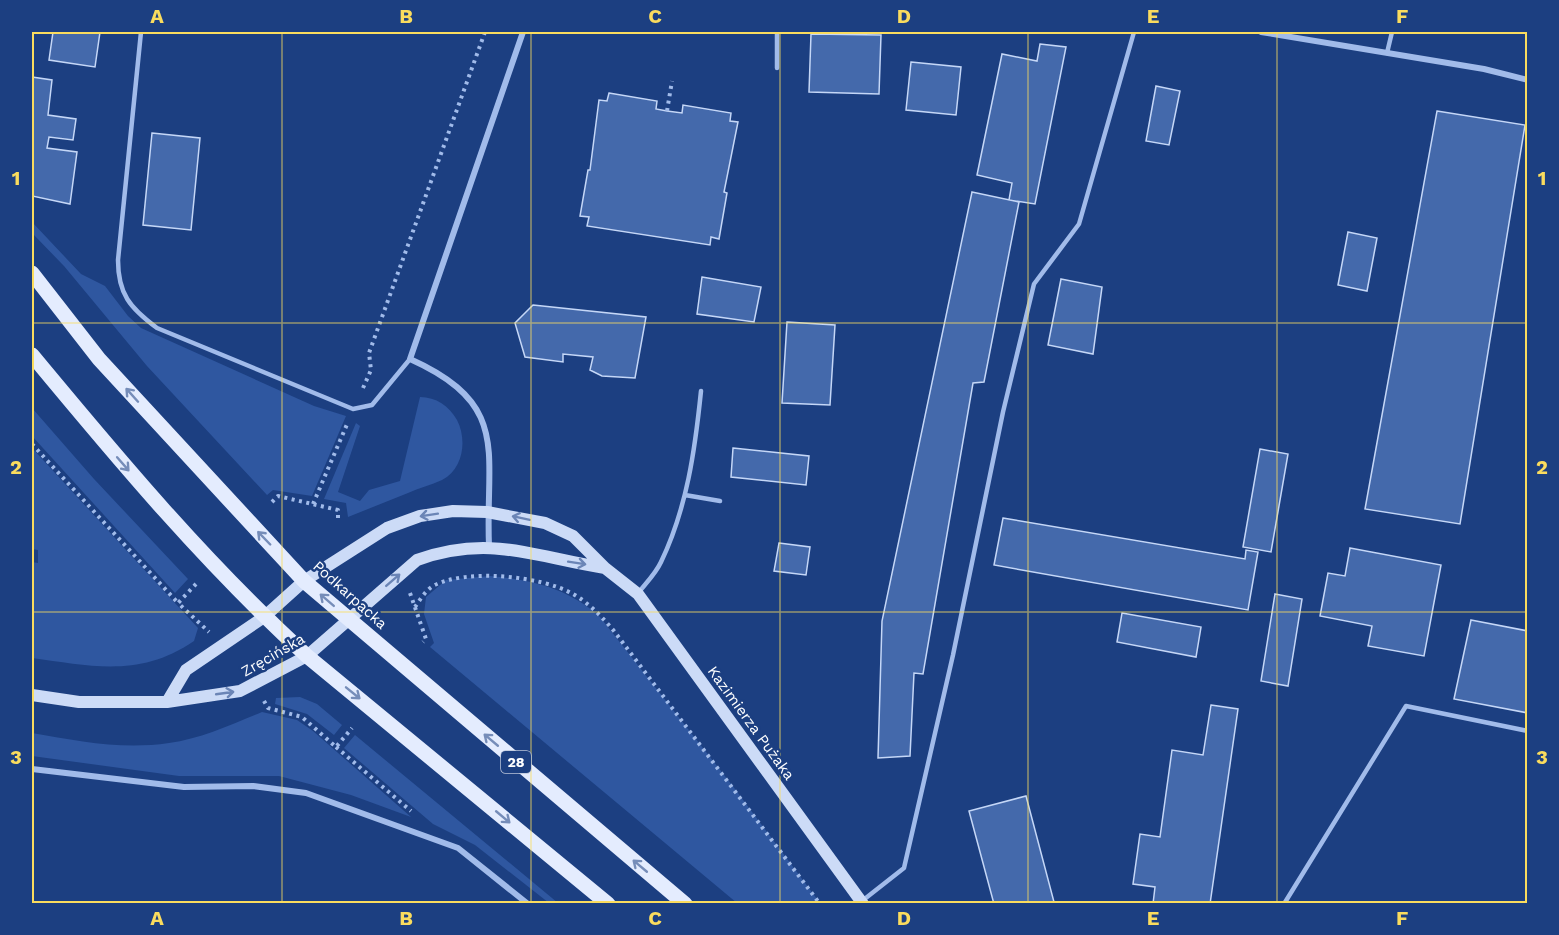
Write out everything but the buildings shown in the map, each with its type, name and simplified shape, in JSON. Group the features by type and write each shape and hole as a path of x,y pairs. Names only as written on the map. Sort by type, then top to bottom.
{"main road":[{"name":"Podkarpacka","path":"32,273 99,359 304,581 685,903"},
{"path":"32,355 126,467 264,617 308,656 608,903"}],"street":[{"path":"489,546 487,512 489,457 487,433 478,409 462,388 441,373 410,359 523,32"},
{"path":"1261,32 1484,69 1527,80"},
{"name":"Kazimierza Pużaka","path":"304,581 387,528 420,516 453,511 487,512 545,523 573,536 605,568 638,594 863,903"},
{"name":"Kazimierza Pużaka","path":"349,619 417,560 439,552 489,546 515,549 605,568"},
{"path":"167,702 186,670 264,617 304,581"},
{"name":"Zręcińska","path":"32,695 80,702 167,702 240,691 308,656 349,619"},
{"path":"32,769 184,787 253,786 306,793 458,848 528,903"}],"lane":[{"path":"141,32 118,260 118,280 127,300 140,316 157,328 353,409 372,405 410,359"},
{"path":"777,32 777,68"},
{"path":"863,903 904,868 953,655 1003,412 1034,284 1079,224 1134,32"},
{"path":"1387,53 1392,32"},
{"path":"638,594 660,564 685,495 693,462 701,391"},
{"path":"685,495 720,501"},
{"path":"1284,903 1406,706 1527,731"}],"path":[{"path":"313,504 371,370 369,353 485,32"},
{"path":"667,111 672,81"},
{"path":"32,444 178,603 210,634"},
{"path":"272,502 278,496 338,510 338,518"},
{"path":"415,607 431,588 440,583 480,577 536,581 557,587 586,603 614,631 820,903"},
{"path":"178,603 196,584"},
{"path":"407,590 426,639 423,642"},
{"path":"264,702 268,708 302,717 413,813"},
{"path":"336,747 352,728"}],"shaded area":[{"path":"32,222 81,274 105,286 128,316 141,328 314,406 346,416 312,496 273,490 267,495 147,366 64,266 32,233"},
{"path":"420,397 437,401 446,407 457,420 462,436 462,453 455,469 438,482 348,517 346,503 324,499 356,423 360,426 338,492 360,501 369,490 400,481"},
{"path":"32,408 94,479 188,579 175,593 32,436"},
{"path":"32,448 198,628 194,641 174,653 135,665 95,666 32,658 32,562 38,563 38,550 32,549"},
{"path":"490,576 549,587 575,599 600,617 732,785 820,903 737,903 430,647 434,643 424,614 426,597 446,580"},
{"path":"300,697 317,704 342,725 334,735 307,714 275,704 276,698"},
{"path":"262,712 297,720 313,731 411,817 351,795 279,776 179,776 32,756 32,733 100,744 152,745 193,738"},
{"path":"355,735 558,903 549,903 475,845 433,824 344,748"}]}
